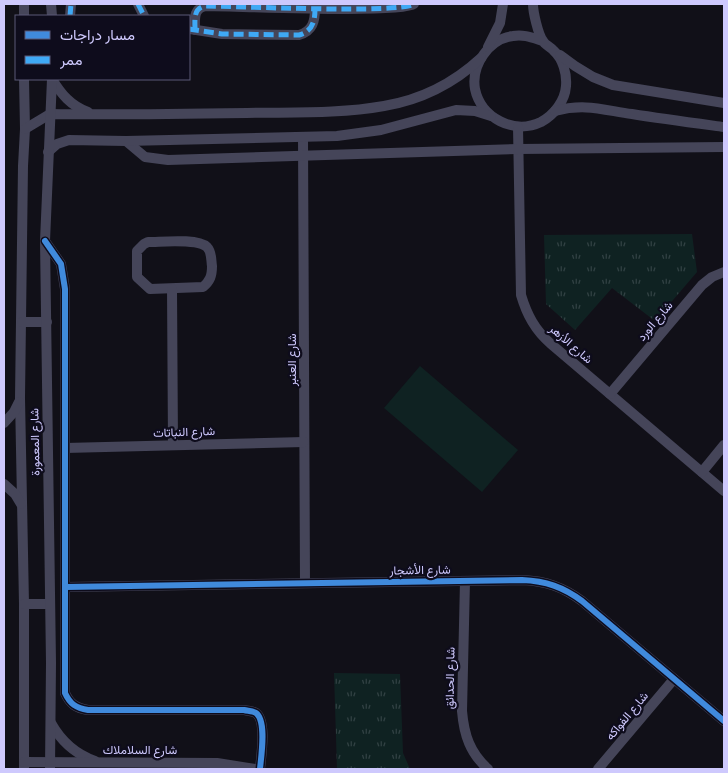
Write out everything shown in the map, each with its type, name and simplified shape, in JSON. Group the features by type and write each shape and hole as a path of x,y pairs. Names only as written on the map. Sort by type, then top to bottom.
{"street":[{"path":"315,8 313,25 305,34 300,35 222,34 192,29 195,13 202,6 404,8 414,4"},
{"path":"492,116 481,104 475,89 475,73 500,23 503,4"},
{"path":"533,4 543,41"},
{"path":"25,129 50,114 319,112 384,106 425,94 448,83 469,69 499,40 513,36 529,36 543,41 581,70 613,85 724,103"},
{"path":"556,52 564,69 566,88 556,111"},
{"name":"شارع المعمورة","path":"24,80 25,129 20,398 24,604 24,766"},
{"name":"شارع المعمورة","path":"50,766 50,604 45,241 52,80"},
{"path":"53,80 68,100 80,109 96,114"},
{"path":"48,152 57,144 69,140 126,141 337,136 381,130 456,110 475,111 492,116 508,125 518,127 539,123 556,111 570,107 591,106 632,114 724,127"},
{"name":"شارع الأزهر","path":"518,127 521,295 525,310 532,323 540,334 724,491"},
{"name":"شارع العنبر","path":"303,137 305,583"},
{"path":"126,141 145,157 156,159 519,149 724,147"},
{"path":"45,241 61,264 65,289 65,693 70,702 78,708 88,710 244,710 255,712 260,718 262,728 260,769"},
{"path":"148,242 194,242 207,247 211,253 212,274 207,284 203,287 172,289 150,290 136,277 137,251 140,247 148,242"},
{"name":"شارع الورد","path":"610,394 702,285 712,277 724,272"},
{"path":"172,289 173,445"},
{"path":"22,322 47,322"},
{"path":"4,422 14,412 20,398"},
{"name":"شارع النباتات","path":"65,448 304,442"},
{"path":"702,472 724,445"},
{"path":"4,484 15,494 21,504"},
{"name":"شارع الأشجار","path":"66,587 465,581 538,581 554,584 569,591 582,601 724,721"},
{"name":"شارع الحدائق","path":"465,581 463,729 469,746 479,761 488,769"},
{"path":"24,604 50,604"},
{"path":"50,663 64,663"},
{"name":"شارع الفواكه","path":"598,769 674,679"},
{"path":"50,721 61,738 76,752 88,759 107,765"},
{"name":"شارع السلاملاك","path":"24,766 217,763 255,769"}],"green space":[{"path":"692,234 697,272 655,321 612,288 575,330 546,304 544,235"},
{"path":"420,366 518,450 482,492 384,408"},
{"path":"334,673 400,674 403,753 410,769 337,769"}],"marked path":[{"path":"70,15 71,4"},
{"path":"138,4 144,15"},
{"path":"195,30 197,12 206,6 380,9 414,4"},
{"path":"190,29 222,34 299,35 307,31 312,25 315,8"}],"cycle path":[{"path":"45,241 61,264 65,289 65,693 74,705 88,710 244,710 255,712 259,717 262,731 260,769"},
{"path":"66,587 522,580 539,582 561,588 582,601 724,721"}]}
